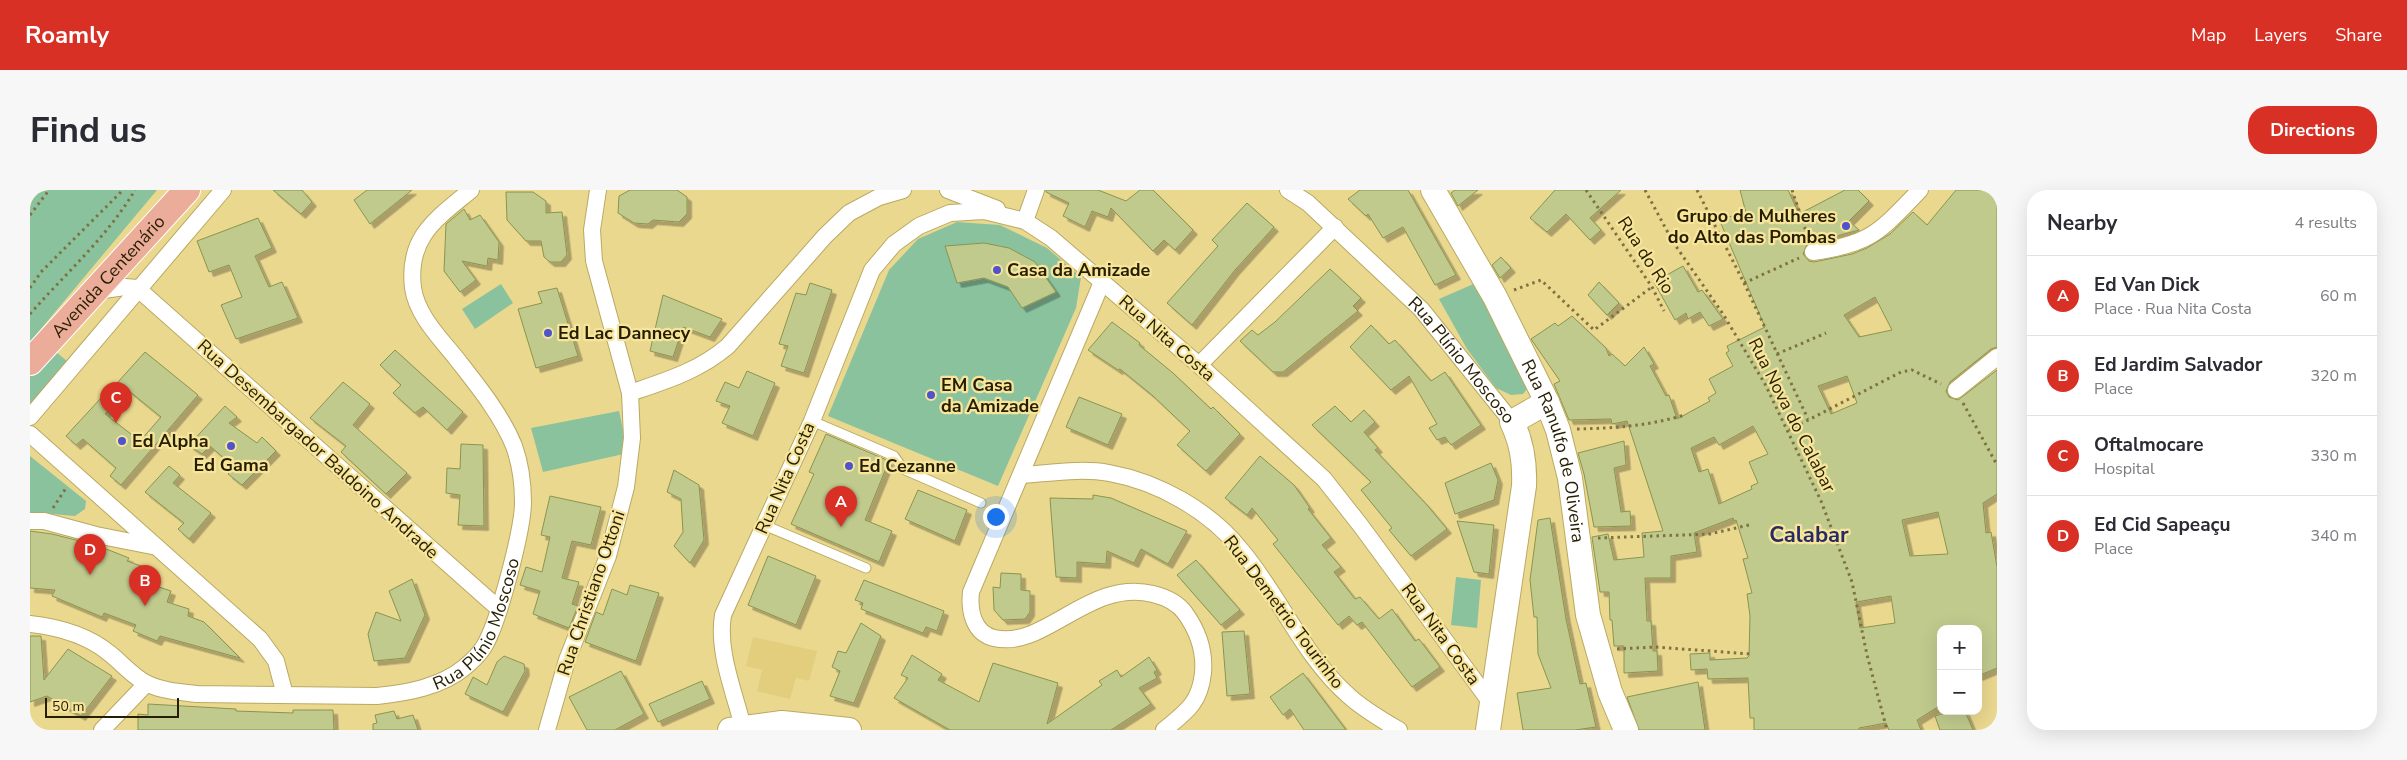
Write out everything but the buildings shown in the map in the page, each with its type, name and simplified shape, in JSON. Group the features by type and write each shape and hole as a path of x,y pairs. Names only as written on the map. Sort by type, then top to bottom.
{"main road":[{"path":"156,223 172,190"},
{"name":"Avenida Centenário","path":"30,362 187,190"}],"street":[{"path":"30,417 137,288 223,190"},
{"name":"Rua Plínio Moscoso","path":"30,624 47,626 80,636 106,651 146,684 172,691 197,694 376,696 406,693 438,683 465,668 483,648 499,609 520,527 523,503 521,476 514,447 497,414 419,309 413,288 416,245 434,220 471,190"},
{"name":"Rua Christiano Ottoni","path":"547,730 567,660 608,556 626,487 632,438 630,393 594,262 592,230 598,190"},
{"path":"630,393 691,371 712,360 728,346 825,236 849,213 879,197 903,190"},
{"path":"948,190 1025,221 1036,190"},
{"name":"Rua Plínio Moscoso","path":"1288,190 1308,203 1335,227 1421,309 1512,422 1521,440 1524,486 1488,730"},
{"name":"Rua Ranulfo de Oliveira","path":"1433,190 1495,297 1547,402 1558,430 1570,478 1588,615 1610,692 1626,730"},
{"path":"1813,252 1854,245 1879,232 1920,190"},
{"name":"Rua Nita Costa","path":"736,728 720,630 723,614 812,421 872,270 894,244 919,226 950,213 984,211 1025,221 1051,238 1199,365 1324,479 1362,526 1491,703"},
{"path":"1199,365 1335,227"},
{"path":"1102,282 971,592 969,606 973,619 980,630 992,638 1010,640 1025,636 1106,594 1125,590 1143,591 1160,595 1180,606 1195,627 1201,645 1203,666 1202,688 1191,708 1164,730"},
{"path":"96,291 126,287 137,288"},
{"name":"Rua Desembargador Baldoino Andrade","path":"137,288 499,609"},
{"path":"1956,390 1997,357"},
{"path":"1512,422 1547,402"},
{"path":"30,434 153,546 260,639 276,661 285,695"},
{"name":"Rua Demetrio Tourinho","path":"1022,474 1108,473 1140,481 1172,495 1213,522 1241,550 1315,659 1349,696 1399,730"},
{"path":"37,521 153,546"},
{"path":"102,730 146,684"},
{"path":"736,728 796,724 849,730"}],"lane":[{"path":"812,421 894,456 903,469 981,503"},
{"path":"764,525 866,568"}],"path":[{"path":"30,214 49,190"},
{"path":"30,288 41,272 123,190"},
{"path":"30,314 97,239 127,203 135,190"},
{"name":"Rua do Rio","path":"1586,190 1652,287 1664,311"},
{"name":"Rua Nova do Calabar","path":"1645,190 1673,242 1736,336 1789,430 1821,501 1852,582 1867,655 1887,730"},
{"name":"Rua Nova do Calabar","path":"1696,190 1744,283 1808,420"},
{"path":"1744,283 1813,252 1792,190"},
{"path":"1495,297 1541,280 1594,330 1652,287"},
{"path":"1777,354 1826,333"},
{"path":"1789,430 1879,382 1907,370 1918,372 1956,390 1997,465"},
{"path":"1558,430 1624,428 1652,424 1685,415"},
{"path":"37,521 75,474"},
{"path":"1578,540 1710,534 1749,525"},
{"path":"1597,650 1654,647 1751,654"}],"shaded area":[{"path":"753,637 817,651 809,681 796,678 790,699 757,691 762,670 746,666"}],"green space":[{"path":"30,190 157,190 30,342"},
{"path":"957,222 1000,225 1047,248 1081,277 1076,308 998,486 828,416 889,270 918,239"},
{"path":"1478,282 1530,385 1523,394 1511,395 1496,388 1467,349 1439,299"},
{"path":"501,284 513,303 475,329 462,309"},
{"path":"50,347 67,361 30,408 30,372"},
{"path":"619,411 628,453 543,472 531,428"},
{"path":"30,456 86,501 85,509 75,516 30,512"},
{"path":"1456,577 1481,580 1477,628 1451,625"}],"place":[{"name":"Grupo de Mulheres do Alto das Pombas","path":"1846,226"},
{"name":"Casa da Amizade","path":"997,270"},
{"name":"Ed Lac Dannecy","path":"548,333"},
{"name":"EM Casa da Amizade","path":"931,395"},
{"name":"Oftalmocare","path":"116,423"},
{"name":"Ed Alpha","path":"122,441"},
{"name":"Ed Gama","path":"231,446"},
{"name":"Ed Cezanne","path":"849,466"},
{"name":"Ed Van Dick","path":"841,527"},
{"name":"Ed Cid Sapeaçu","path":"90,575"},
{"name":"Ed Jardim Salvador","path":"145,606"}],"district":[{"name":"Calabar","path":"1809,534"}]}
